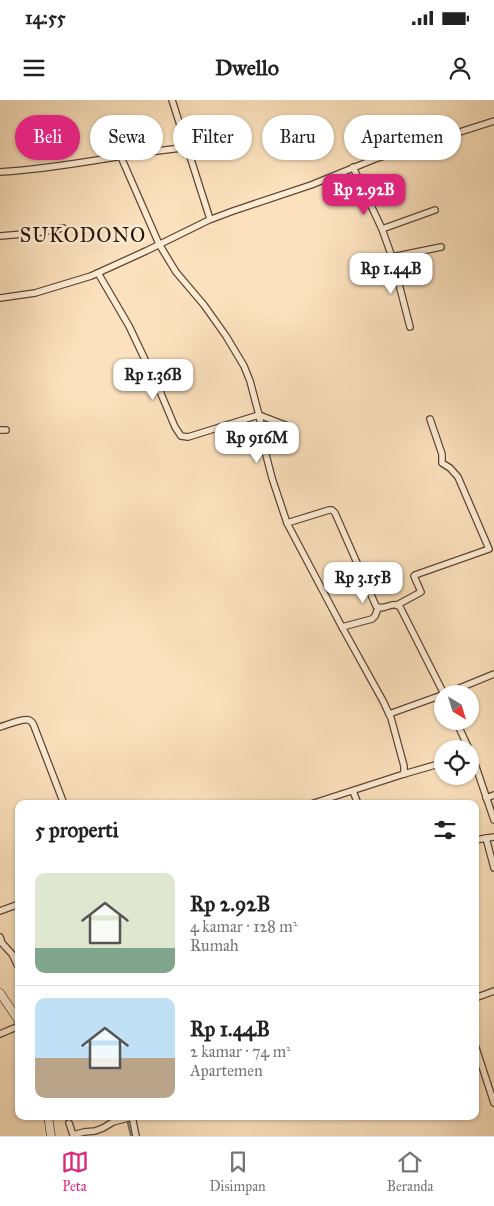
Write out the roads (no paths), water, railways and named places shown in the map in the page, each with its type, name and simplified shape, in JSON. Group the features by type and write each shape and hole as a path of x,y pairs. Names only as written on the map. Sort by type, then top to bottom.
{"main road":[{"path":"0,993 15,1015"},
{"path":"49,1120 52,1136"}],"street":[{"path":"172,100 177,115"},
{"path":"0,298 35,293 91,276 146,252 210,219 311,185 392,153 494,121"},
{"path":"0,172 100,160"},
{"path":"122,160 159,244 176,272 204,305 244,366 259,415 264,452 287,523 383,701 389,714 404,766 404,774"},
{"path":"190,160 210,219"},
{"path":"354,167 382,229 392,257 410,327"},
{"path":"382,229 436,210"},
{"path":"0,236 63,228"},
{"path":"392,257 441,247"},
{"path":"98,273 129,326 175,427 181,436 188,437 259,415 293,428"},
{"path":"378,608 397,605 421,592 415,575 488,549 458,477 450,468 442,463 442,454 430,419"},
{"path":"287,523 332,510 335,513 374,604 378,608"},
{"path":"397,605 400,607 439,685"},
{"path":"342,627 372,619 378,608"},
{"path":"466,685 494,674"},
{"path":"389,714 434,698"},
{"path":"0,727 20,721 31,721 62,800"},
{"path":"324,800 434,766"},
{"path":"479,778 494,820"},
{"path":"353,791 356,800"},
{"path":"486,798 494,795"},
{"path":"479,839 494,837"},
{"path":"486,838 494,868"},
{"path":"0,911 15,905"},
{"path":"0,938 15,960"},
{"path":"479,997 494,991"},
{"path":"0,1034 15,1028"},
{"path":"479,1058 494,1103"},
{"path":"69,1122 74,1136 84,1132 95,1131 120,1120"},
{"path":"131,1120 136,1136"}],"waterway":[{"path":"127,1120 131,1136"}],"district":[{"name":"SUKODONO","path":"83,235"}]}
